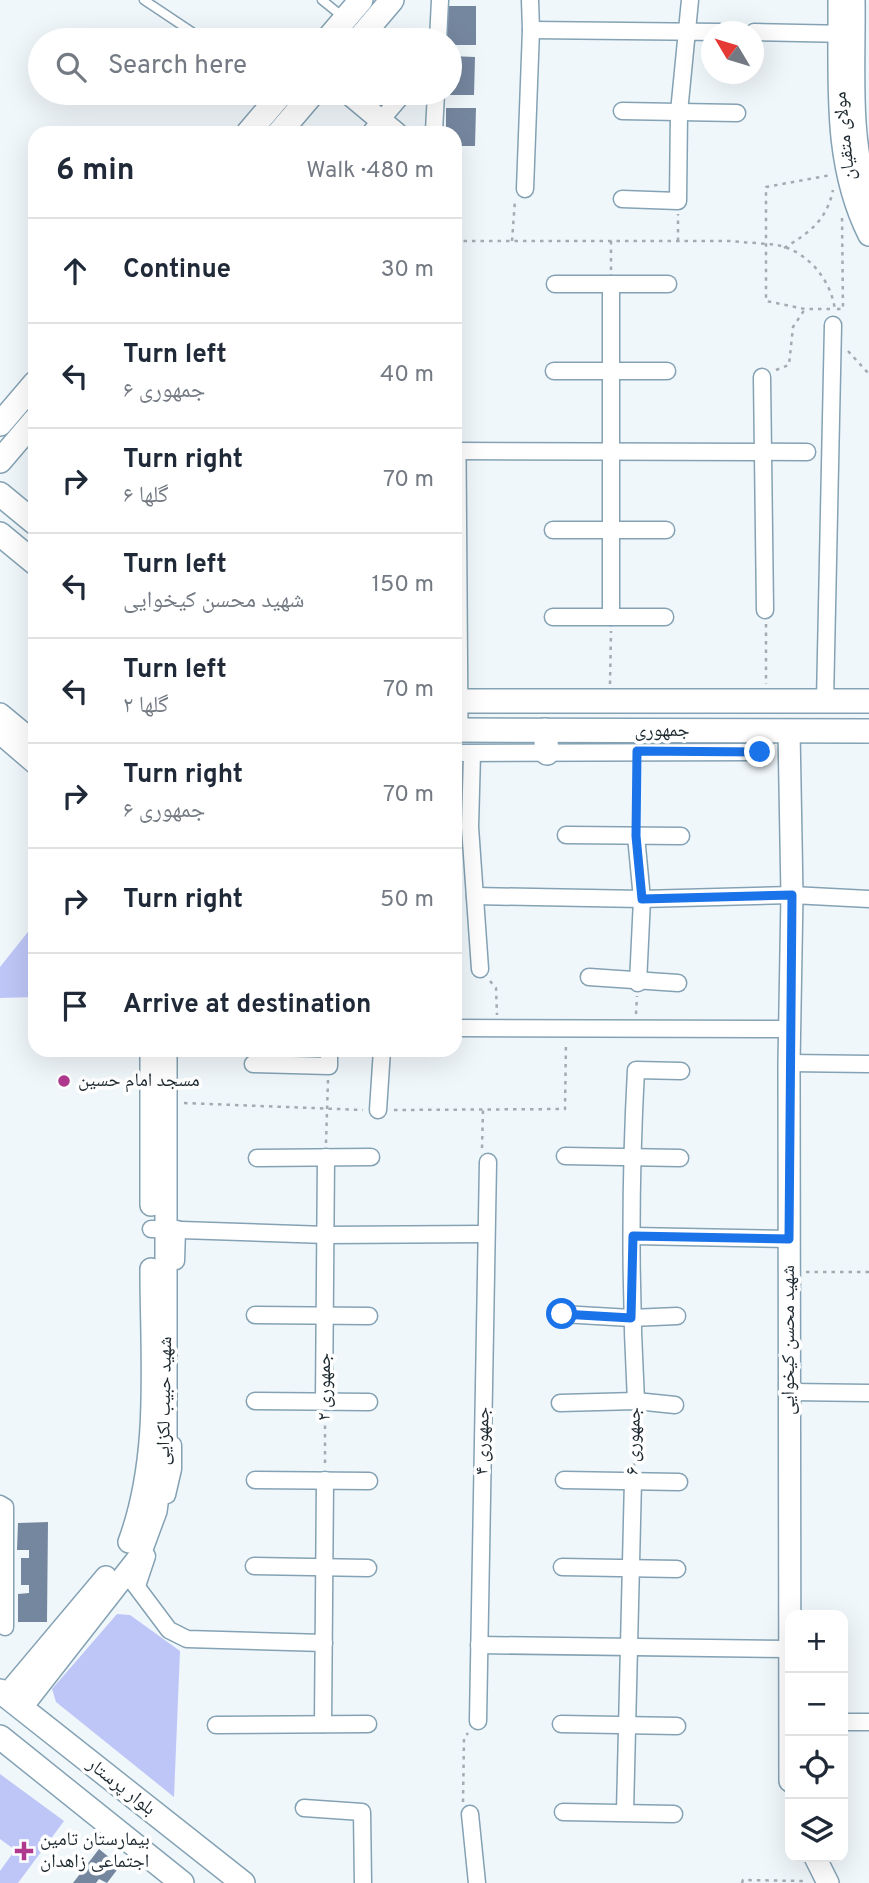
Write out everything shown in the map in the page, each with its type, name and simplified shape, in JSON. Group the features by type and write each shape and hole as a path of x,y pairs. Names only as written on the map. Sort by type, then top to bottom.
{"main road":[{"path":"337,28 361,0"},
{"path":"368,28 392,0"},
{"path":"254,126 272,105"},
{"path":"285,126 303,105"},
{"path":"0,424 28,391"},
{"path":"0,461 28,428"},
{"path":"0,494 28,517"},
{"path":"0,534 28,557"},
{"name":"جمهوری","path":"462,701 869,701"},
{"path":"545,730 547,753"},
{"name":"جمهوری","path":"462,737 545,730 869,731"},
{"name":"بلوار پرستار","path":"9,1698 243,1883"},
{"name":"بلوار پرستار","path":"0,1737 182,1883"}],"street":[{"path":"439,28 440,0"},
{"path":"525,189 530,0"},
{"path":"622,199 678,201 679,112 690,0"},
{"path":"764,32 847,34 841,0"},
{"name":"مولای متقیان","path":"854,0 847,34 840,125 845,172 869,235"},
{"path":"531,30 701,31"},
{"name":"مولای متقیان","path":"847,34 859,169 869,200"},
{"path":"359,105 379,126"},
{"path":"384,126 397,105"},
{"path":"434,126 435,105"},
{"path":"622,111 737,113"},
{"path":"555,284 667,284"},
{"path":"611,284 611,617"},
{"path":"825,701 834,323"},
{"path":"554,371 667,371"},
{"path":"762,377 765,610"},
{"path":"462,453 807,452"},
{"path":"553,530 666,530"},
{"path":"553,617 665,617"},
{"path":"0,714 28,737"},
{"name":"شهید محسن کیخوایی","path":"789,731 792,895 789,1029 789,1610"},
{"path":"0,733 28,757"},
{"path":"462,744 472,754 760,752"},
{"path":"472,754 470,827 480,969"},
{"path":"566,835 681,836"},
{"path":"636,836 642,899 638,982"},
{"path":"475,896 642,899 792,895 869,899"},
{"path":"589,977 678,983"},
{"path":"462,1028 789,1029"},
{"name":"شهید حبیب لکزایی","path":"152,1057 165,1229"},
{"name":"شهید حبیب لکزایی","path":"9,1698 126,1576 139,1558 152,1523 163,1475 166,1438 166,1057"},
{"path":"378,1110 382,1057"},
{"path":"253,1064 329,1058"},
{"path":"789,1063 869,1064"},
{"name":"جمهوری ۶","path":"636,1401 631,1318 631,1158 636,1070 681,1071"},
{"path":"565,1156 680,1158"},
{"name":"جمهوری ۲","path":"324,1401 326,1157"},
{"path":"257,1158 371,1157"},
{"name":"جمهوری ۴","path":"478,1721 488,1162"},
{"path":"165,1229 326,1235 486,1234"},
{"path":"633,1236 789,1239"},
{"path":"562,1314 631,1318 677,1316"},
{"path":"255,1315 369,1316"},
{"path":"789,1392 869,1393"},
{"path":"255,1401 369,1402"},
{"path":"560,1403 636,1401 675,1405"},
{"path":"255,1479 369,1481"},
{"path":"323,1724 325,1480"},
{"path":"564,1480 679,1482"},
{"name":"جمهوری ۶","path":"625,1812 633,1480"},
{"path":"0,1504 5,1507 5,1627"},
{"path":"254,1566 368,1568"},
{"path":"562,1567 677,1569"},
{"path":"126,1576 169,1630 187,1639 324,1643"},
{"path":"479,1645 785,1649"},
{"path":"848,1722 869,1721"},
{"path":"561,1724 627,1723 677,1726"},
{"path":"215,1725 368,1724"},
{"path":"304,1808 362,1812 363,1883"},
{"path":"563,1812 674,1814"},
{"path":"470,1814 477,1883"},
{"path":"817,1862 827,1882"}],"lane":[{"path":"144,0 186,28"},
{"path":"322,0 345,19"}],"path":[{"path":"784,248 811,232 829,208 835,174 766,187 766,301 805,309 834,323"},
{"path":"512,241 513,202 525,189"},
{"path":"678,201 678,241"},
{"path":"834,323 843,309 842,214"},
{"path":"462,241 732,241 784,248 805,257 828,284 834,323 869,374"},
{"path":"611,241 611,284"},
{"path":"762,377 789,365 793,327 805,309"},
{"path":"765,610 766,701"},
{"path":"610,701 611,617"},
{"path":"636,836 637,751"},
{"path":"480,969 496,988 497,1028"},
{"path":"565,1109 566,1029"},
{"path":"326,1157 329,1058"},
{"path":"483,1110 482,1151 488,1162"},
{"path":"789,1272 869,1272"},
{"name":"جمهوری ۲","path":"324,1401 325,1480"},
{"name":"جمهوری ۶","path":"633,1480 636,1401"},
{"path":"470,1814 463,1802 464,1738 478,1721"},
{"path":"742,1883 743,1880 827,1882"}],"shaded area":[{"path":"28,932 28,997 0,998 0,967"},
{"path":"117,1614 130,1615 180,1651 174,1797 56,1702 52,1689"},
{"name":"بیمارستان تامین اجتماعی زاهدان","path":"0,1774 64,1821 18,1883 0,1883 0,1871 15,1850 0,1839"}],"building":[{"path":"447,6 476,6 476,45 462,45 462,28 447,28"},
{"path":"462,56 475,57 474,95 462,95"},
{"path":"446,108 476,108 475,146 462,146 462,126 446,126"},
{"path":"48,1522 47,1622 18,1622 18,1594 29,1593 29,1585 21,1585 21,1558 29,1558 29,1550 17,1550 18,1523"},
{"path":"99,1849 120,1866 107,1883 99,1879 96,1883 73,1883"}],"place":[{"name":"مسجد امام حسین","path":"64,1081"},
{"name":"بیمارستان تامین اجتماعی زاهدان","path":"24,1851"}],"route":[{"path":"562,1314 631,1318 633,1236 789,1239 792,895 642,899 636,836 637,751 760,752"}]}
